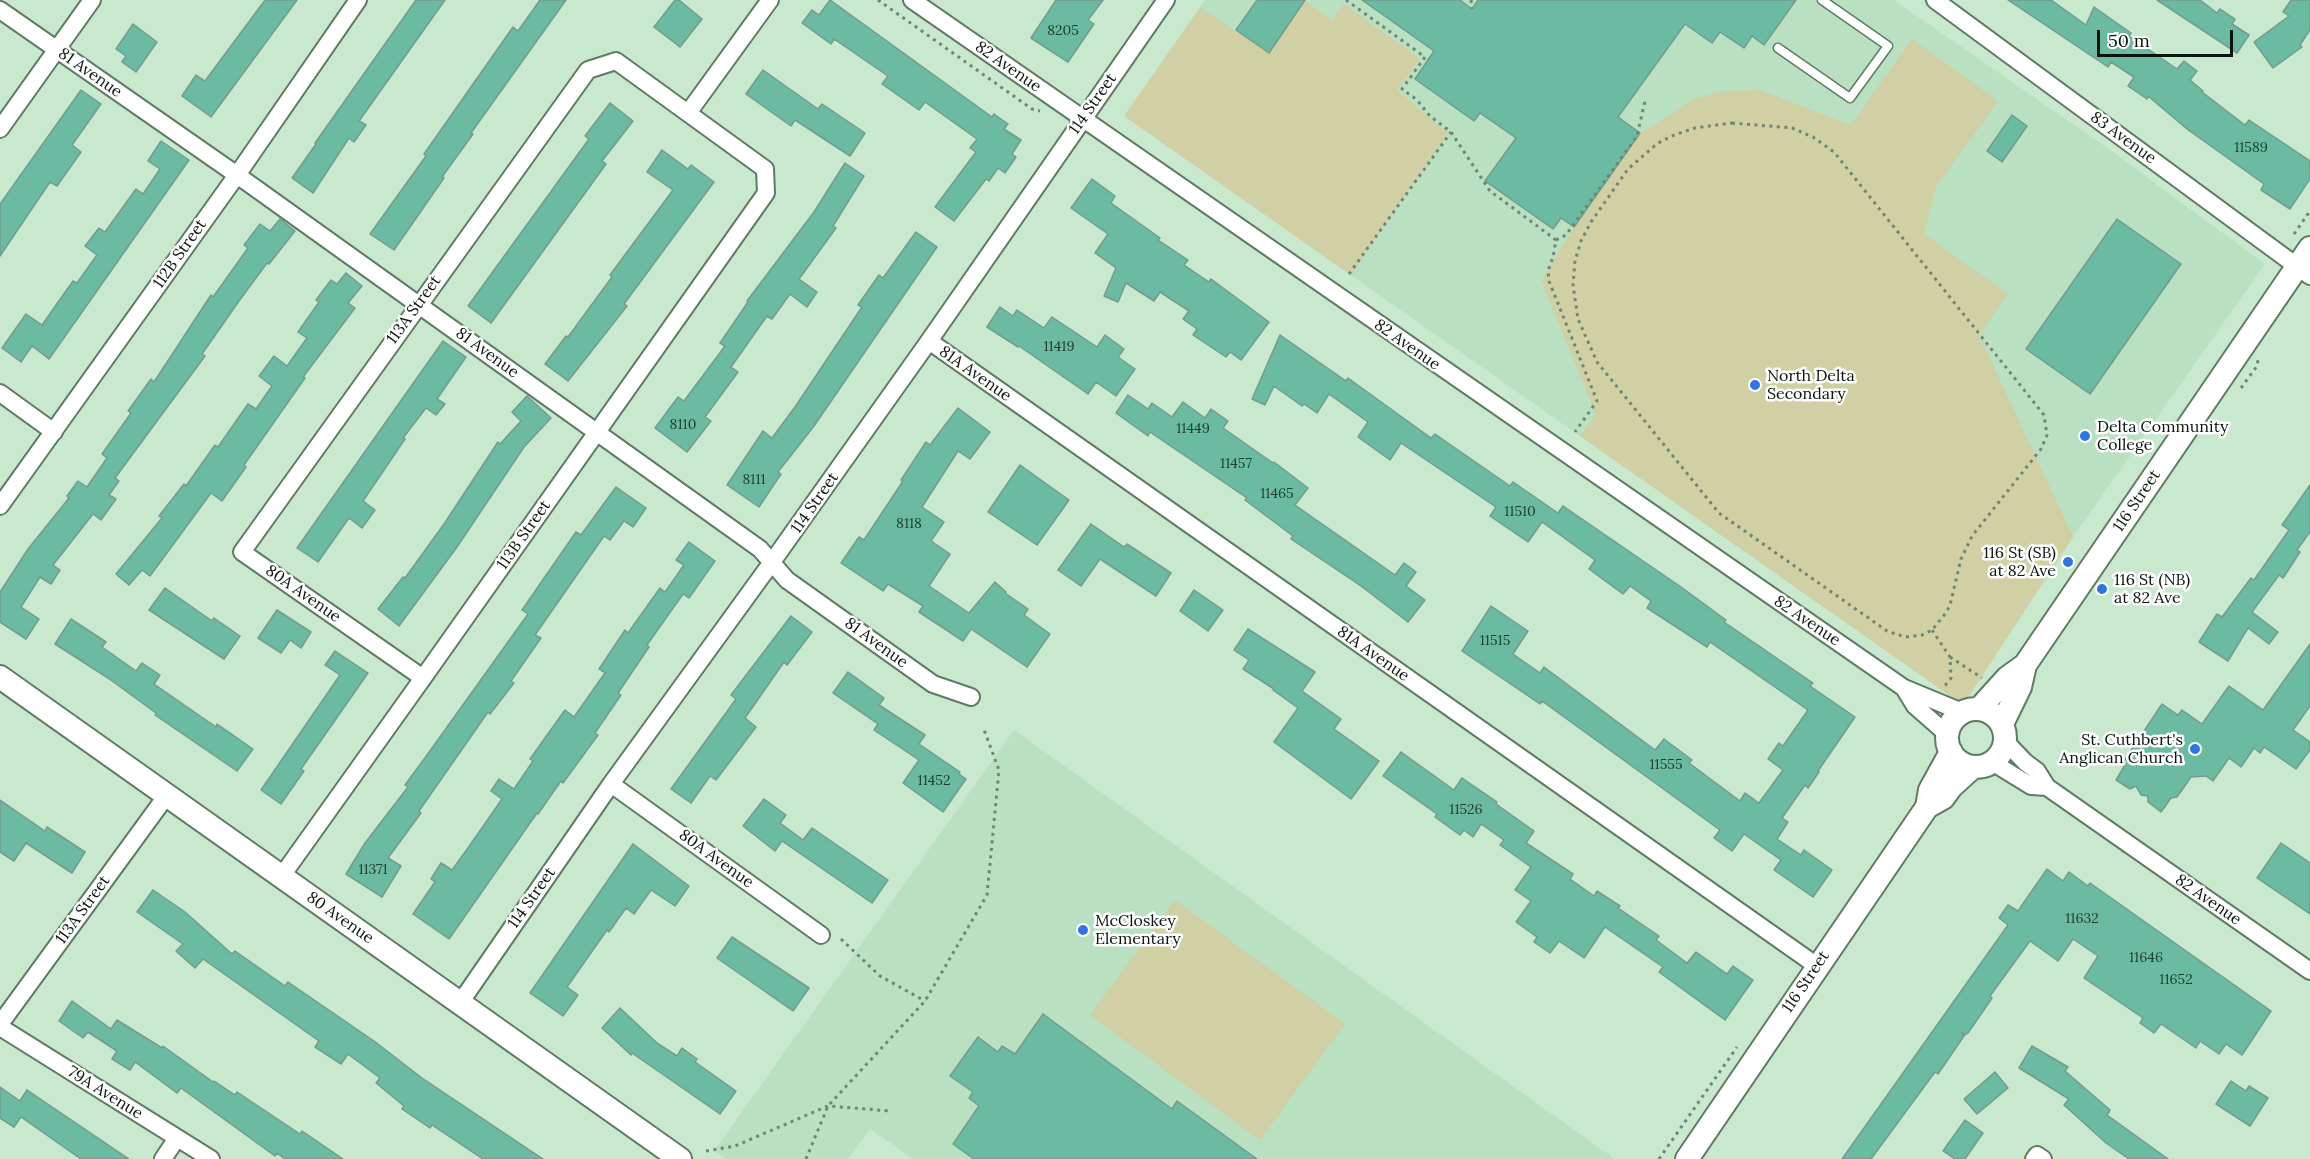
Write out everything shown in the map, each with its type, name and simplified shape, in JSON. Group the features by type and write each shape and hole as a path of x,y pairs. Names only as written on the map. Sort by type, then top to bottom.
{"street":[{"path":"0,129 92,0"},
{"name":"112B Street","path":"0,506 237,175 358,0"},
{"path":"688,113 770,0"},
{"name":"82 Avenue","path":"912,0 1904,688 1970,711"},
{"name":"114 Street","path":"460,1003 611,784 929,341 1166,0"},
{"name":"83 Avenue","path":"1935,0 2302,257"},
{"name":"81 Avenue","path":"0,10 237,175 760,549 788,580 933,684 971,696"},
{"name":"113A Street","path":"242,552 588,70 616,61 688,113"},
{"name":"113B Street","path":"281,877 766,193 765,169 688,113"},
{"name":"116 Street","path":"1970,711 2025,665 2302,257"},
{"name":"81A Avenue","path":"929,341 1817,966"},
{"path":"0,393 54,432"},
{"name":"80A Avenue","path":"242,552 423,678"},
{"name":"116 Street","path":"2003,732 2020,687 2025,665"},
{"name":"80 Avenue","path":"0,677 680,1159"},
{"name":"82 Avenue","path":"1904,688 1915,706 1949,743"},
{"path":"1970,711 1996,717 2003,732 1998,756 1983,764 1957,759 1949,743 1950,725 1970,711"},
{"name":"82 Avenue","path":"2003,732 2037,771 2047,787 2310,971"},
{"name":"116 Street","path":"1927,807 1930,790 1949,743"},
{"name":"82 Avenue","path":"1983,764 2031,786 2047,787"},
{"name":"116 Street","path":"1687,1159 1927,807 1942,798 1950,787 1983,764"},
{"name":"80A Avenue","path":"611,784 821,934"},
{"name":"113A Street","path":"0,1026 167,795"},
{"name":"79A Avenue","path":"0,1026 211,1159"},
{"path":"163,1159 177,1138"}],"lane":[{"path":"1778,48 1850,98 1888,46 1822,0"}],"path":[{"path":"878,0 1032,109 1041,111"},
{"path":"1346,0 1425,57 1402,89 1417,100 1430,116 1451,132 1490,191 1556,240"},
{"path":"1471,0 1472,9"},
{"path":"1556,240 1566,235 1637,136 1645,101"},
{"path":"1732,123 1792,128 1822,143 1834,152 2040,408 2047,426 2047,435 2041,449 1966,547 1950,605 1941,621 1932,630 1913,636 1895,635 1887,631 1719,513 1597,362 1578,319 1573,285 1575,261 1581,241 1591,222 1628,169 1658,142 1695,128 1732,123"},
{"path":"1349,274 1451,132"},
{"path":"2302,257 2310,211"},
{"path":"1556,240 1554,257 1548,271 1549,281 1597,401 1575,432"},
{"path":"1932,630 1950,657 1986,680"},
{"path":"1943,689 1951,678 1950,657"},
{"path":"806,1159 828,1106 925,1001 987,895 999,770 983,727"},
{"path":"841,939 880,976 925,1001"},
{"path":"1659,1159 1741,1041"},
{"path":"706,1151 735,1146 828,1106 891,1111"}],"shaded area":[{"name":"North Delta Secondary","path":"1205,0 1894,0 2113,152 2265,264 2073,537 1963,705 1124,116"},
{"path":"1305,0 1332,21 1344,4 1420,59 1397,90 1448,133 1351,275 1124,116 1200,8 1269,53"},
{"path":"1912,39 1998,101 1936,187 1924,234 2008,294 1979,335 2073,537 1963,705 1580,436 1596,414 1541,281 1574,227 1640,133 1691,100 1720,91 1760,90 1851,125"},
{"name":"McCloskey Elementary","path":"1014,730 1615,1159 913,1159 870,1129 848,1159 725,1159 714,1151"},
{"path":"1175,900 1345,1024 1260,1140 1090,1015"}],"building":[{"path":"265,0 297,0 211,117 182,96 196,75 205,81"},
{"path":"416,0 445,0 359,121 366,125 354,142 349,138 313,193 292,178"},
{"path":"540,0 566,0 471,133 473,134 394,250 370,234 513,27 518,31"},
{"path":"675,0 679,0 702,19 680,47 654,27"},
{"path":"830,0 992,117 994,114 1008,124 1004,129 1021,140 1012,154 1016,157 1005,173 998,168 989,181 986,179 954,221 935,207 976,152 970,148 977,139 925,102 919,110 882,84 888,76 834,39 831,44 802,23 812,10 819,15"},
{"path":"1056,0 1103,0 1088,20 1094,24 1068,62 1031,38"},
{"path":"1257,0 1305,0 1269,53 1236,30"},
{"path":"1362,0 1460,0 1472,9 1478,0 1796,0 1764,45 1752,36 1744,48 1720,32 1712,43 1685,24 1618,117 1640,133 1574,227 1561,218 1553,229 1485,181 1516,138 1480,113 1474,121 1415,79 1434,51"},
{"path":"2008,0 2051,0 2086,25 2094,7 2131,33 2129,36 2177,69 2184,61 2197,71 2190,80 2202,92 2245,125 2249,120 2310,161 2310,179 2290,209 2261,190 2264,184 2187,129 2148,96 2147,99 2128,86 2134,77 2111,62 2108,67"},
{"path":"2157,0 2200,0 2217,13 2220,9 2235,19 2232,24 2249,35 2237,53"},
{"path":"2291,0 2310,0 2310,30 2300,45 2302,47 2273,68 2254,42 2289,16 2283,12"},
{"path":"133,24 157,42 136,72 122,62 126,56 116,49"},
{"path":"763,70 818,109 822,104 865,133 850,156 795,120 791,126 746,94"},
{"path":"81,90 101,104 72,145 81,152 57,186 50,182 0,256 0,204"},
{"path":"610,103 633,121 602,161 606,164 491,323 468,306 589,139 585,136"},
{"path":"2012,115 2027,126 2002,162 1987,151"},
{"path":"161,141 189,160 49,359 32,346 21,362 2,348 26,314 42,325 73,281 77,283 97,255 85,246 99,228 105,232 136,189 143,194 160,169 148,161"},
{"path":"662,150 688,169 691,165 714,182 624,304 627,306 568,381 545,364 566,336 568,337 612,277 610,275 673,190 647,172"},
{"path":"845,163 864,176 833,226 836,228 799,279 817,292 807,307 790,294 772,319 767,316 731,367 738,372 705,417 711,421 687,452 655,428 678,397 684,401 725,346 720,343 747,301 814,212"},
{"path":"1092,179 1115,196 1111,203 1188,260 1184,265 1209,282 1211,279 1269,322 1241,360 1230,352 1226,357 1193,335 1197,329 1183,319 1189,311 1160,292 1154,301 1126,283 1118,302 1104,296 1116,268 1095,253 1108,234 1071,208"},
{"path":"280,219 295,231 269,264 267,263 239,301 202,354 205,356 115,478 119,481 109,495 116,499 101,520 93,514 53,565 60,570 51,584 40,577 21,607 39,619 26,639 0,622 0,592 28,549 69,498 67,496 78,481 87,487 107,458 102,454 131,413 128,411 151,379 154,382 211,295 213,297 248,248 244,245 260,224 270,231"},
{"path":"2117,219 2181,264 2090,394 2026,349"},
{"path":"916,232 937,247 814,426 778,472 781,474 759,507 727,485 763,431 772,438 862,307 858,305 879,275 883,278"},
{"path":"346,273 362,286 348,303 355,308 303,377 305,378 244,465 246,467 222,501 211,493 150,576 142,570 129,585 116,574 162,518 159,516 184,484 186,486 215,445 218,447 248,404 256,409 272,386 259,376 274,356 287,366 307,338 298,332 319,302 316,300 331,280 337,284"},
{"path":"1000,307 1013,316 1017,310 1044,328 1052,317 1097,347 1105,335 1124,349 1118,357 1135,369 1116,396 1096,382 1088,394 1019,346 987,327"},
{"path":"1280,335 1346,381 1348,378 1431,438 1435,434 1510,486 1513,482 1558,513 1563,506 1681,587 1726,620 1724,622 1813,683 1810,686 1855,717 1808,788 1805,785 1782,818 1788,822 1777,839 1801,855 1804,850 1832,870 1813,897 1774,870 1781,860 1744,834 1732,851 1714,838 1720,830 1542,701 1540,704 1462,651 1491,606 1528,631 1513,654 1540,673 1544,667 1655,750 1664,739 1692,760 1689,763 1740,801 1745,793 1759,803 1783,770 1768,759 1779,743 1783,746 1808,710 1710,642 1707,647 1647,608 1651,601 1630,586 1623,594 1589,569 1595,560 1542,522 1528,542 1490,516 1496,507 1401,443 1390,460 1358,437 1368,422 1329,394 1317,413 1304,404 1302,406 1274,386 1265,405 1252,399"},
{"path":"443,341 466,357 437,399 445,404 436,415 426,408 403,438 405,439 363,501 375,510 362,528 349,518 318,562 297,548"},
{"path":"1128,395 1148,409 1152,403 1172,417 1183,402 1205,418 1211,409 1228,421 1223,428 1308,488 1295,505 1395,575 1404,563 1416,572 1406,586 1425,600 1408,622 1361,586 1291,539 1293,536 1245,500 1247,498 1150,432 1148,436 1116,413"},
{"path":"527,396 551,418 524,447 457,547 399,626 378,609 403,577 405,578 444,524 498,442 500,444 521,421 512,412"},
{"path":"958,408 990,432 970,459 958,451 922,507 944,522 931,541 950,554 929,586 969,613 995,582 1005,593 1028,609 1024,615 1050,634 1027,667 971,629 963,641 919,612 923,606 888,584 883,591 841,563 859,537 864,540 926,442 930,445"},
{"path":"1020,465 1069,500 1037,545 988,512"},
{"path":"2310,485 2310,532 2297,550 2300,552 2283,578 2279,575 2252,612 2278,632 2269,644 2248,628 2228,661 2199,642 2217,614 2222,617 2251,578 2254,580 2289,530 2282,525"},
{"path":"616,487 646,508 633,527 624,521 610,540 604,536 535,635 541,638 511,681 514,683 490,714 488,712 388,858 401,866 382,897 346,874 365,843 408,787 405,785 528,614 522,610 576,532 581,535"},
{"path":"1091,524 1124,547 1127,544 1171,573 1156,596 1100,559 1081,586 1058,570"},
{"path":"689,542 715,561 689,598 683,594 647,645 649,647 618,693 621,695 595,733 598,735 563,783 561,781 537,813 449,939 413,914 435,882 431,879 441,863 452,870 502,799 491,791 499,779 514,789 533,761 530,759 565,710 574,717 605,673 599,669 625,630 628,633 660,588 665,592 684,565 676,560"},
{"path":"165,588 212,621 214,618 240,636 224,659 149,610"},
{"path":"1194,590 1223,610 1208,631 1180,611"},
{"path":"277,610 311,632 301,648 290,640 281,653 258,638"},
{"path":"791,616 812,632 787,665 784,662 745,718 756,727 716,780 710,776 691,803 671,789 736,699 731,695"},
{"path":"71,619 106,642 102,647 136,671 142,663 160,675 154,684 216,727 217,724 253,749 237,771 155,715 156,713 108,678 55,644"},
{"path":"1248,629 1315,672 1302,691 1341,719 1334,729 1379,761 1351,799 1274,742 1298,708 1243,669 1249,660 1234,650"},
{"name":"St. Cuthbert's Anglican Church","path":"2310,644 2310,706 2293,730 2310,742 2310,750 2296,769 2264,747 2260,753 2254,748 2241,767 2229,758 2213,781 2206,776 2191,777 2177,797 2171,798 2161,812 2148,802 2148,796 2141,795 2136,786 2130,789 2116,780 2125,765 2124,761 2162,704 2178,715 2182,710 2202,724 2229,686 2263,710"},
{"path":"335,651 368,673 301,769 304,771 281,804 261,790 340,675 325,665"},
{"path":"848,672 884,698 879,705 925,735 919,744 960,772 959,774 966,779 943,812 903,783 919,760 874,730 878,724 833,693"},
{"path":"1401,752 1454,790 1462,778 1497,802 1496,804 1534,831 1526,843 1573,874 1570,879 1594,896 1597,891 1620,906 1618,908 1659,936 1656,940 1687,963 1696,952 1727,974 1733,966 1753,980 1725,1020 1659,972 1663,967 1605,927 1584,958 1559,941 1550,953 1534,942 1537,937 1516,922 1531,901 1515,890 1531,867 1500,845 1504,840 1481,824 1473,837 1464,830 1460,835 1435,817 1437,814 1383,776"},
{"path":"764,799 786,815 780,823 803,840 812,828 888,880 872,903 782,841 775,851 743,826"},
{"path":"0,800 45,831 47,827 85,852 72,873 26,843 14,861 0,852"},
{"path":"2281,843 2310,863 2310,914 2257,878"},
{"path":"633,844 689,886 675,906 651,890 634,914 626,908 609,932 607,930 567,987 578,995 563,1016 530,993"},
{"path":"2047,869 2063,881 2069,872 2088,886 2090,883 2271,1011 2242,1055 2226,1044 2219,1054 2200,1041 2196,1048 2161,1024 2154,1033 2140,1023 2143,1018 2084,978 2098,956 2073,939 2058,961 2030,941 1990,996 1992,998 1968,1033 1965,1035 1961,1032 1964,1036 1938,1074 1935,1072 1871,1159 1842,1159 2008,925 1999,918 2008,905 2018,911"},
{"path":"153,890 185,912 232,954 235,951 285,986 288,982 374,1041 422,1078 543,1159 483,1159 432,1125 430,1128 402,1109 404,1106 376,1083 380,1078 348,1054 341,1064 315,1047 319,1041 203,959 195,968 176,951 183,944 137,912"},
{"path":"732,937 809,988 793,1011 717,958"},
{"path":"72,1001 111,1029 117,1020 162,1048 163,1046 213,1082 235,1095 237,1092 300,1134 302,1131 343,1159 285,1159 277,1153 275,1156 181,1088 177,1093 135,1062 130,1070 112,1059 117,1051 88,1032 83,1038 59,1021"},
{"path":"620,1008 657,1043 677,1056 682,1048 697,1059 695,1062 736,1091 720,1114 632,1053 631,1055 602,1028"},
{"path":"1043,1014 1172,1109 1177,1101 1257,1159 974,1159 953,1144 979,1106 969,1098 973,1092 950,1076 978,1037 998,1052 1002,1046 1015,1054"},
{"path":"2032,1046 2068,1067 2065,1071 2110,1110 2107,1115 2168,1159 2129,1159 2106,1143 2064,1105 2069,1099 2019,1068"},
{"path":"1995,1072 2008,1088 1977,1114 1964,1099"},
{"path":"2231,1081 2246,1091 2249,1086 2268,1098 2250,1126 2216,1104"},
{"path":"0,1087 20,1101 27,1090 129,1159 81,1159 21,1117 14,1127 0,1118"},
{"path":"1965,1120 1983,1133 1965,1159 1955,1159 1943,1151"}],"place":[{"name":"North Delta Secondary","path":"1755,385"},
{"name":"Delta Community College","path":"2085,436"},
{"name":"116 St (SB) at 82 Ave","path":"2068,562"},
{"name":"116 St (NB) at 82 Ave","path":"2102,589"},
{"name":"St. Cuthbert's Anglican Church","path":"2195,749"},
{"name":"McCloskey Elementary","path":"1083,930"}]}
